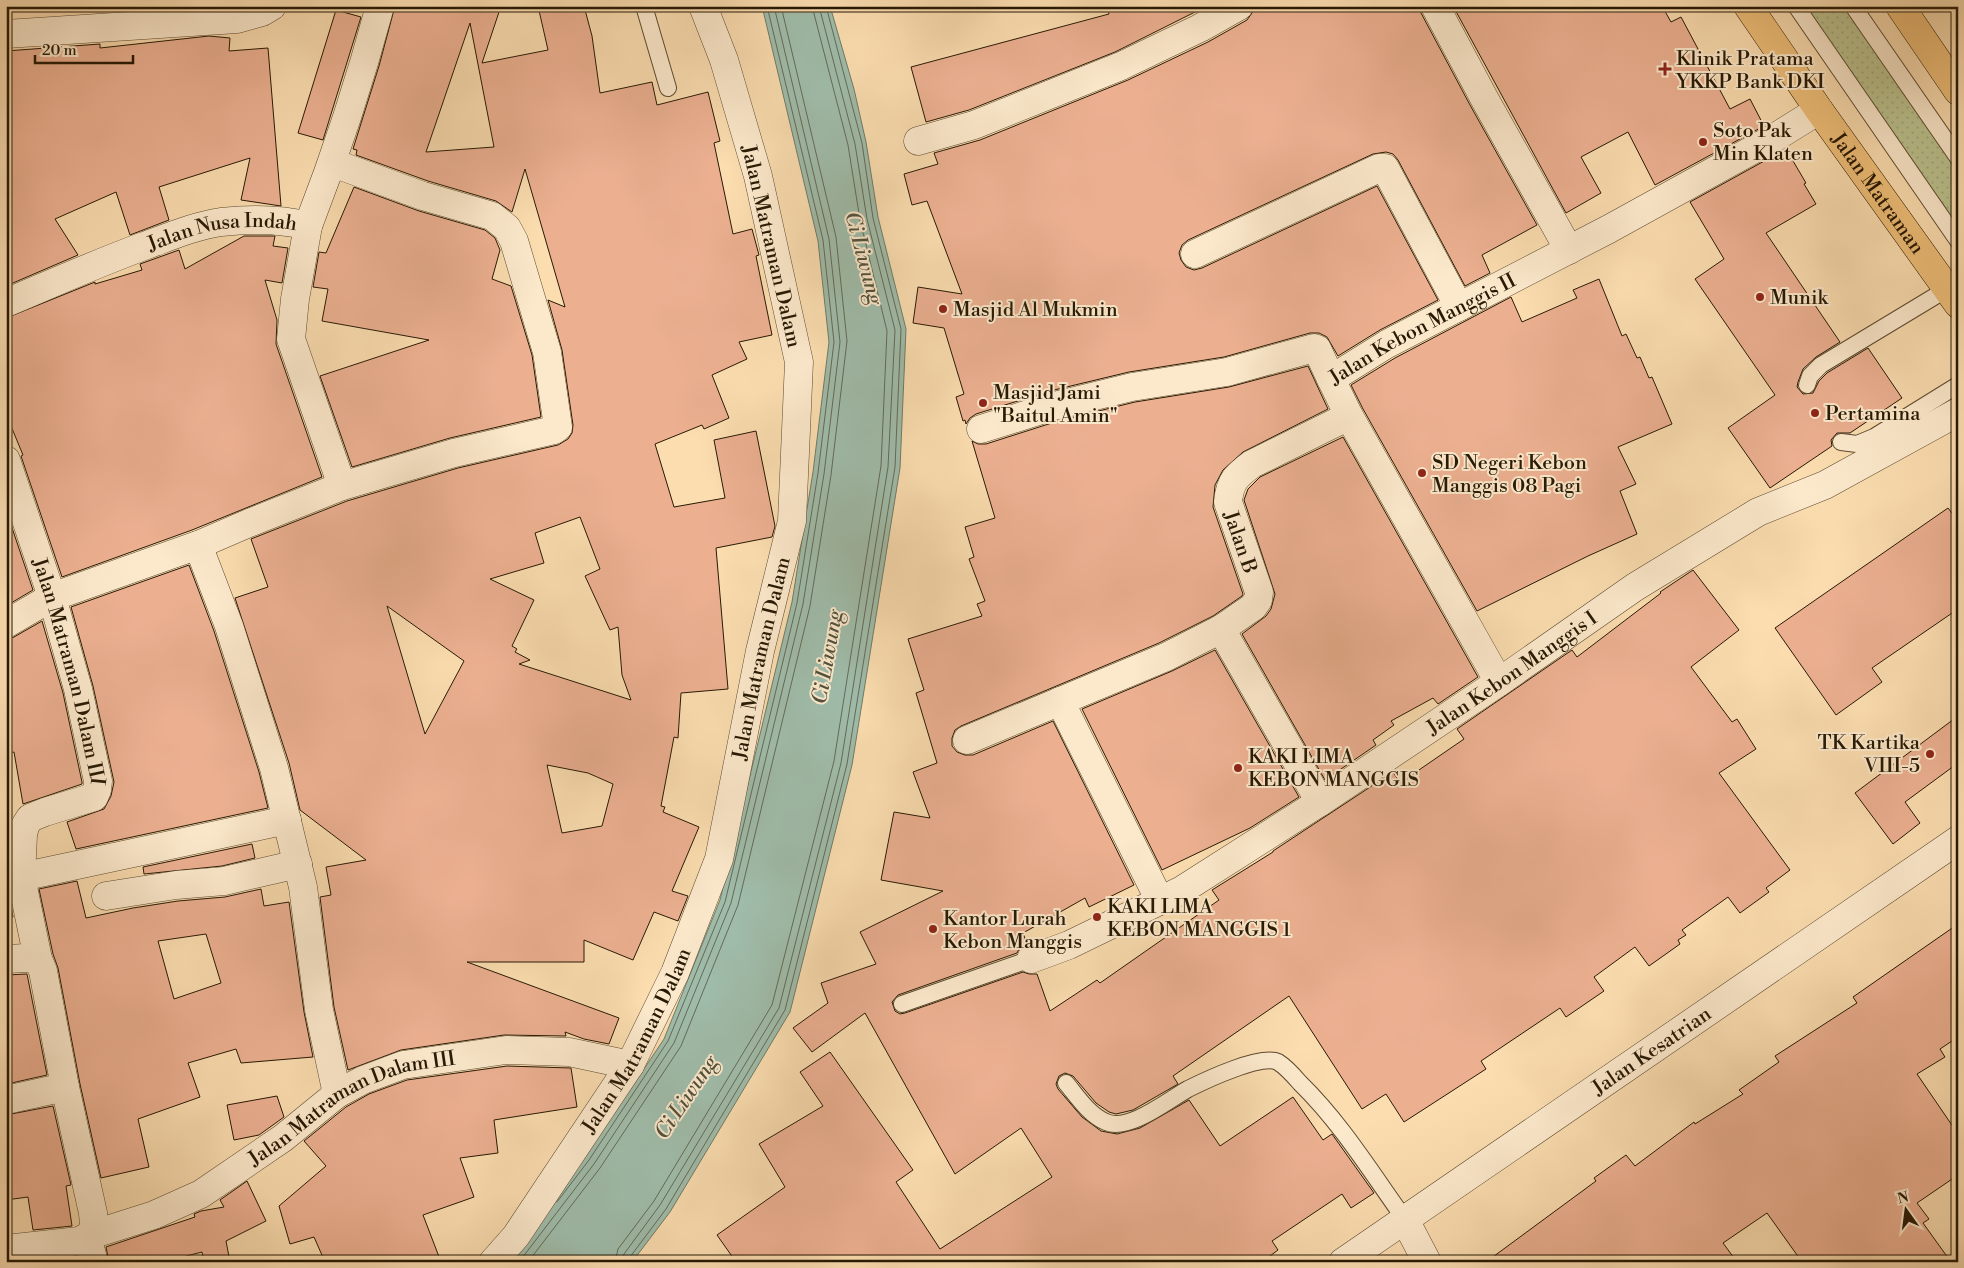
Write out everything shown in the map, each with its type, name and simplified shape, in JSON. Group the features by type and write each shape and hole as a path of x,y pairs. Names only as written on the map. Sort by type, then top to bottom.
{"main road":[{"name":"Jalan Matraman","path":"1748,6 1819,110 1952,296"},
{"path":"1900,6 1958,91"}],"street":[{"path":"6,34 237,19 262,12 272,6"},
{"name":"Jalan Nusa Indah","path":"6,303 185,230 220,222 243,221 290,221 308,226 333,163 365,63 380,6"},
{"name":"Jalan Matraman Dalam","path":"493,1262 516,1236 630,1065 675,973 719,859 760,651 792,521 799,362 758,176 724,60 703,6"},
{"path":"918,141 974,125 1112,69 1168,44 1239,6"},
{"path":"1435,6 1569,250"},
{"name":"Jalan Kebon Manggis II","path":"1499,682 1330,379 1387,344 1569,250 1765,143 1819,110"},
{"path":"6,624 52,597 198,545 342,486 454,453 554,430 558,427 559,422 547,352 514,241 507,228 492,216 423,196 333,163"},
{"path":"1195,254 1378,168 1384,168 1459,307"},
{"path":"308,226 294,299 291,339 342,486"},
{"path":"981,430 1054,406 1122,389 1227,372 1314,348 1320,354 1330,379"},
{"name":"Jalan Kebon Manggis I","path":"1031,959 1069,945 1182,890 1320,802 1636,587 1758,512 1825,485 1958,412"},
{"name":"Jalan B","path":"967,740 1166,657 1221,629 1253,607 1258,600 1259,592 1228,502 1229,487 1238,475 1252,464 1349,416"},
{"name":"Jalan Matraman Dalam III","path":"6,460 52,597 78,689 98,781 94,797 30,818 25,826 23,835 21,877 38,959 43,971 64,1087 93,1214 94,1225 90,1245"},
{"path":"198,545 229,626 274,768 298,864 319,1010 337,1094"},
{"path":"1221,629 1320,802"},
{"path":"1060,701 1115,814 1160,900"},
{"path":"21,877 287,820"},
{"name":"Jalan Kesatrian","path":"1344,1262 1404,1218 1958,840"},
{"path":"106,896 176,885 224,881 298,864"},
{"path":"6,959 38,959"},
{"name":"Jalan Matraman Dalam III","path":"6,1249 79,1241 90,1245 201,1194 283,1138 337,1094 363,1080 403,1065 506,1050 569,1052 630,1065"},
{"path":"6,1100 64,1087"},
{"path":"1404,1218 1426,1261"}],"lane":[{"path":"644,6 668,88"},
{"path":"1796,6 1958,241"},
{"path":"1853,6 1958,158"},
{"path":"1807,385 1810,376 1821,365 1952,296"},
{"path":"1841,442 1857,444 1874,436 1958,384"},
{"name":"Jalan Kebon Manggis I","path":"902,1004 1031,959"},
{"path":"1066,1082 1096,1117 1108,1123 1123,1124 1141,1117 1189,1089 1248,1064 1266,1060 1277,1062 1314,1096 1347,1135 1404,1218"}],"green space":[{"path":"1796,6 1853,6 1958,158 1958,241"}],"water":[{"name":"Ci Liwung","path":"762,6 830,6 854,89 866,142 878,217 906,329 900,468 852,765 790,1012 670,1212 632,1262 505,1262 585,1157 664,1039 720,900 792,602 813,472 829,342 818,241"}],"building":[{"path":"395,6 501,6 482,63 548,50 538,6 584,6 592,36 600,93 652,82 657,105 708,92 720,141 714,143 733,234 752,229 759,255 756,256 772,335 739,342 747,359 712,375 729,418 704,429 702,425 655,444 674,507 725,498 714,440 756,431 775,526 772,537 716,548 728,689 681,693 678,738 674,737 661,806 665,807 663,812 699,827 672,891 688,896 678,921 654,912 633,960 584,940 584,962 467,962 619,1018 609,1044 584,1039 565,1032 566,1036 504,1035 401,1050 348,1070 334,1007 320,897 331,895 326,867 366,860 300,810 289,763 235,598 268,587 251,539 347,501 458,468 558,445 568,439 572,433 573,425 562,350 548,300 565,307 525,169 512,212 496,201 428,181 356,155 357,150 353,149 379,66","holes":["470,23 494,147 426,152","580,517 600,569 585,576 610,630 618,627 622,675 631,700 519,664 530,660 515,652 517,649 512,646 534,600 490,579 544,563 535,533","387,606 464,661 425,734","547,765 588,773 613,784 602,826 562,833"]},
{"path":"1107,6 1207,6 1115,52 969,110 926,122 911,67 1109,14"},
{"path":"1262,6 1420,6 1421,13 1470,105 1537,225 1482,255 1490,273 1465,286 1398,160 1393,154 1386,152 1373,154 1188,240 1182,245 1179,253 1181,260 1186,267 1194,270 1202,268 1377,186 1438,300 1380,330 1338,356 1327,337 1319,333 1310,333 1224,357 1129,372 1050,391 976,414 966,424 965,420 963,421 956,397 964,394 944,328 913,323 918,287 962,294 927,201 912,205 904,174 938,164 934,153 980,140 1128,80 1208,42 1247,20 1254,10"},
{"path":"1453,6 1662,6 1671,22 1681,17 1730,109 1750,99 1764,126 1655,185 1628,132 1581,157 1601,193 1566,213"},
{"path":"336,10 361,17 323,140 298,133"},
{"path":"209,36 230,38 229,51 268,48 281,206 241,200 250,158 159,187 169,220 130,235 116,192 55,219 78,255 6,286 6,51 100,44 100,48"},
{"path":"1786,149 1816,204 1766,233 1840,342 1816,357 1803,369 1797,387 1803,394 1813,393 1819,381 1827,373 1868,348 1902,398 1850,433 1837,433 1831,440 1832,446 1770,488 1728,428 1775,395 1695,279 1724,259 1690,202"},
{"path":"354,187 419,211 485,230 495,238 500,250 492,279 511,286 532,355 541,417 450,438 352,467 320,376 429,340 322,321 328,289 313,287 319,252 326,253"},
{"path":"244,236 275,236 273,246 288,248 282,283 265,280 277,320 276,344 322,477 192,530 62,577 21,456 23,455 6,414 6,318 95,282 95,284 142,270 140,264 179,250 185,269"},
{"path":"1599,279 1622,336 1626,334 1637,358 1640,357 1649,378 1652,377 1672,424 1618,447 1636,484 1620,491 1637,534 1477,611 1351,385 1395,358 1511,297 1522,322 1577,298 1573,290"},
{"path":"1308,366 1328,409 1243,452 1223,470 1215,485 1213,507 1243,594 1242,596 1213,616 1159,643 961,726 955,730 952,738 952,746 957,752 973,755 1053,721 1134,885 1089,907 1085,898 1023,933 1027,944 1019,949 1017,953 898,995 892,1002 895,1011 900,1014 905,1013 1023,972 1037,974 1050,1011 1097,980 1100,983 1219,900 1212,890 1393,772 1400,783 1464,739 1457,729 1572,650 1577,657 1660,592 1693,570 1739,630 1691,667 1732,722 1737,719 1756,749 1719,773 1790,870 1766,888 1769,892 1740,913 1728,897 1682,930 1686,935 1678,940 1680,944 1649,966 1635,947 1594,977 1604,991 1566,1017 1560,1008 1481,1061 1486,1069 1404,1122 1386,1094 1362,1109 1289,996 1173,1076 1178,1084 1133,1110 1116,1114 1109,1112 1096,1103 1073,1076 1065,1073 1059,1076 1056,1084 1058,1089 1082,1117 1101,1131 1117,1134 1140,1128 1189,1100 1220,1146 1293,1097 1323,1140 1332,1134 1374,1193 1351,1208 1342,1194 1272,1241 1278,1250 1262,1262 736,1262 717,1235 785,1187 759,1144 823,1106 800,1072 830,1052 913,1170 896,1182 940,1249 1052,1177 1021,1128 955,1174 865,1013 812,1052 793,1028 828,1003 821,983 876,964 860,932 943,891 881,880 894,812 930,818 913,772 937,763 916,693 924,690 908,639 982,616 977,604 985,601 969,559 974,557 965,527 995,518 972,441 978,444 986,444 1058,421 1135,402 1229,387"},
{"path":"1343,437 1478,677 1438,704 1433,698 1391,721 1394,725 1373,740 1376,745 1325,780 1242,634 1266,616 1271,609 1275,594 1244,500 1248,489 1260,477"},
{"path":"1948,508 1958,521 1958,609 1872,668 1882,682 1836,715 1775,628"},
{"path":"6,510 33,590 6,606"},
{"path":"189,565 214,631 259,772 268,808 76,849 67,822 104,809 111,796 114,782 93,686 71,607"},
{"path":"42,621 63,693 82,784 23,804 14,752 6,754 6,640"},
{"path":"1215,650 1299,797 1250,828 1162,870 1082,709 1172,671"},
{"path":"1958,716 1958,763 1905,802 1920,823 1893,844 1855,793"},
{"path":"252,844 255,858 222,866 144,874 143,867"},
{"path":"77,881 86,918 133,908 178,901 225,897 261,889 264,906 289,902 304,1012 313,1057 241,1063 236,1049 188,1063 200,1097 138,1119 149,1167 101,1178 80,1084 58,968 53,954 39,889","holes":["206,934 221,983 174,999 158,941"]},
{"path":"6,883 13,917 6,917"},
{"path":"1958,924 1958,1037 1940,1049 1945,1057 1917,1074 1958,1134 1958,1175 1917,1203 1929,1219 1923,1223 1951,1262 1802,1262 1767,1213 1723,1243 1737,1262 1486,1262 1596,1181 1594,1178 1626,1155 1635,1166 1694,1122 1695,1124 1743,1094 1739,1090 1779,1062 1775,1056 1857,1003 1853,997"},
{"path":"27,974 47,1075 7,1084 6,975"},
{"path":"507,1066 571,1068 577,1107 494,1120 498,1153 460,1158 474,1197 423,1215 441,1262 325,1262 314,1237 290,1244 279,1206 326,1166 304,1141 346,1107 369,1094 407,1080"},
{"path":"277,1096 284,1117 259,1135 234,1140 227,1105"},
{"path":"53,1106 71,1185 66,1186 72,1226 33,1230 28,1197 6,1200 6,1115"},
{"path":"247,1181 266,1221 226,1241 230,1262 204,1262 202,1252 163,1262 109,1262 106,1247 195,1217 194,1214 201,1211 224,1207 220,1200"},
{"path":"76,1257 78,1262 38,1261"}],"place":[{"name":"Klinik Pratama YKKP Bank DKI","path":"1665,69"},
{"name":"Soto Pak Min Klaten","path":"1703,142"},
{"name":"Munik","path":"1760,297"},
{"name":"Masjid Al Mukmin","path":"943,309"},
{"name":"Masjid Jami \"Baitul Amin\"","path":"983,403"},
{"name":"Pertamina","path":"1815,413"},
{"name":"SD Negeri Kebon Manggis 08 Pagi","path":"1422,473"},
{"name":"TK Kartika VIII-5","path":"1930,754"},
{"name":"KAKI LIMA KEBON MANGGIS","path":"1238,768"},
{"name":"KAKI LIMA KEBON MANGGIS 1","path":"1097,917"},
{"name":"Kantor Lurah Kebon Manggis","path":"933,929"}]}
